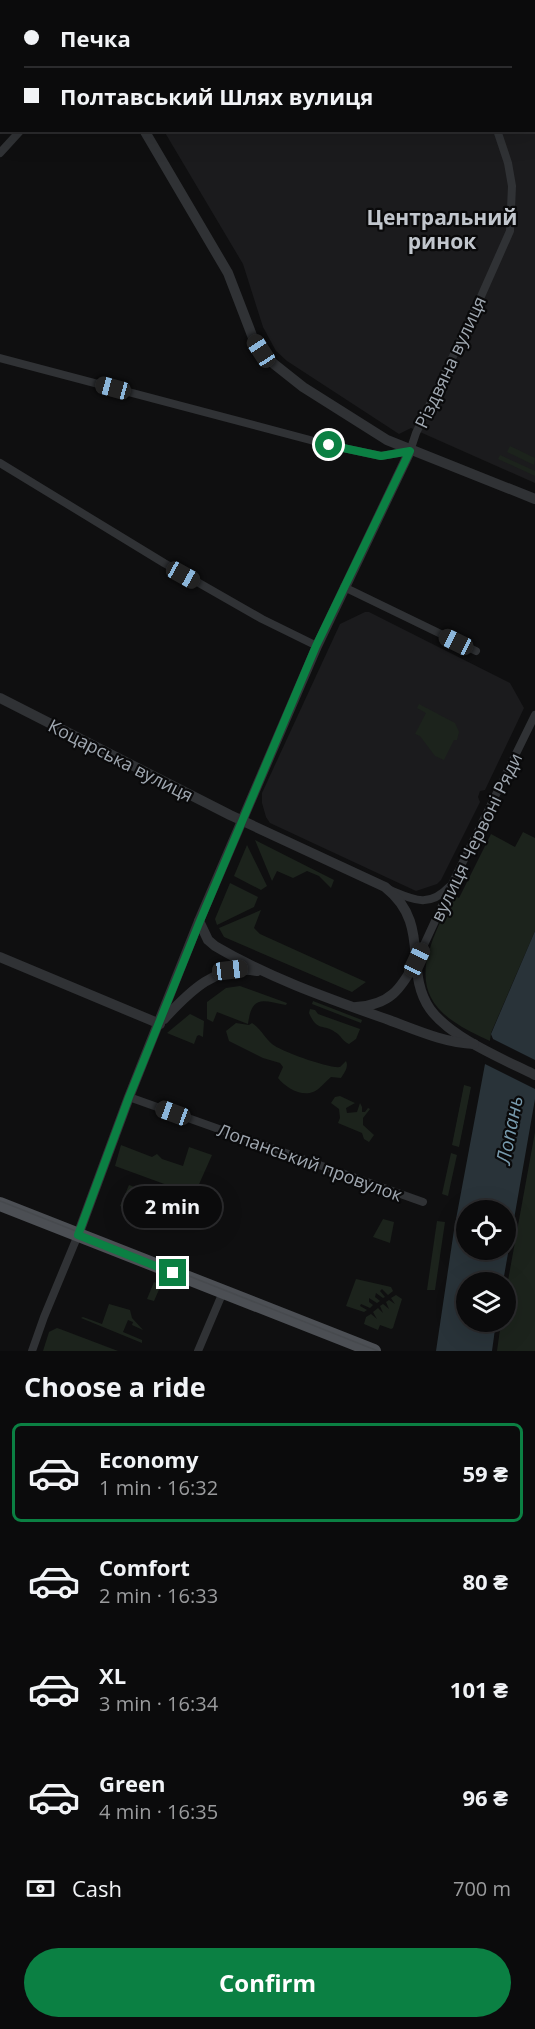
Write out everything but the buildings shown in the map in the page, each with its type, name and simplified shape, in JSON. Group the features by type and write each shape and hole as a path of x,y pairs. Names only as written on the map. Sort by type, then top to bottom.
{"main road":[{"path":"0,1204 374,1351"}],"street":[{"path":"0,153 19,132"},
{"path":"145,132 228,273 253,338 261,351 283,373 367,429 410,451 535,499"},
{"name":"Різдвяна вулиця","path":"32,1351 129,1097 200,921 316,646 410,451 416,433 510,231 512,186 508,163 498,132"},
{"path":"0,358 329,445 381,456 410,451"},
{"path":"0,463 262,620 316,646"},
{"path":"344,587 476,651"},
{"name":"Коцарська вулиця","path":"0,698 242,821 385,887"},
{"name":"вулиця Червоні Ряди","path":"417,960 535,715"},
{"path":"385,887 409,898 428,900 440,895 453,882"},
{"path":"385,887 399,901 408,916 416,942 418,979 430,1009 474,1044 535,1075"},
{"path":"200,921 208,940 214,946 266,972 353,1007 458,1044 474,1044"},
{"path":"0,957 159,1024 198,986 220,973 246,969 266,972"},
{"path":"353,1007 375,1005 391,996 400,988 417,960"},
{"name":"Лопанський провулок","path":"129,1097 423,1202"},
{"path":"198,1351 223,1292"}],"shaded area":[{"name":"Центральний ринок","path":"165,132 535,132 535,483 411,428 399,434 287,361 276,351 263,327 243,264"},
{"path":"510,446 535,458 534,465 507,452"},
{"path":"500,455 535,471 535,476 498,459"},
{"path":"365,612 510,683 524,708 485,790 480,791 478,797 480,802 441,880 437,884 416,891 270,823 262,803 262,793 340,624"},
{"path":"419,704 455,723 459,732 457,740 454,740 444,760 435,756 420,736 415,734 426,713 417,708"},
{"path":"523,832 535,838 535,931 491,1033 490,1041 457,1024 438,1008 429,993 426,977 427,961 431,944 453,895 459,898 491,834 515,847"},
{"path":"255,840 334,880 331,888 319,876 307,871 293,878 277,871 272,881"},
{"path":"247,845 267,886 261,890 234,876"},
{"path":"230,883 258,897 254,907 217,925 215,919"},
{"path":"261,910 254,928 260,934 366,982 352,992 224,937 219,928"},
{"path":"240,986 287,1003 286,1005 265,1001 256,1004 252,1008 248,1024 217,1012 213,1022 207,1019 207,1002 226,988"},
{"path":"313,1001 362,1020 361,1023 312,1004"},
{"path":"310,1009 360,1029 356,1039 349,1044 331,1029 318,1025 309,1013"},
{"path":"190,1014 204,1021 203,1037 197,1036 194,1044 167,1033"},
{"path":"236,1023 249,1025 252,1023 272,1044 305,1059 335,1067 340,1067 346,1061 346,1070 341,1078 331,1077 313,1092 303,1093 294,1090 278,1078 283,1067 280,1063 263,1058 229,1041 226,1031"},
{"path":"464,1085 471,1087 459,1147 452,1145"},
{"path":"340,1096 355,1103 346,1108 347,1113 357,1112 360,1103 362,1112 370,1109 363,1118 363,1125 374,1135 369,1142 364,1139 362,1133 338,1123 339,1109 331,1103 335,1097"},
{"path":"535,1132 535,1351 497,1351 500,1332 516,1332 516,1272 510,1272 512,1260 516,1260 516,1236"},
{"path":"121,1145 152,1157 157,1154 162,1159 183,1166 189,1147 212,1155 192,1200 181,1196 178,1189 115,1166"},
{"path":"451,1153 457,1155 448,1196 442,1194"},
{"path":"129,1185 143,1190 135,1212 120,1206"},
{"path":"155,1191 164,1197 161,1222 146,1215"},
{"path":"383,1219 394,1222 390,1243 373,1237"},
{"path":"437,1221 445,1222 435,1290 427,1290"},
{"path":"356,1279 391,1287 393,1291 388,1295 382,1289 380,1291 385,1297 383,1298 376,1293 375,1297 380,1301 377,1303 369,1298 369,1302 373,1305 370,1308 361,1304 360,1306 367,1310 364,1312 346,1306"},
{"path":"154,1282 161,1285 154,1301 147,1299"},
{"path":"396,1295 402,1299 393,1328 380,1325 378,1330 364,1324 366,1317 371,1314 377,1319 373,1312 378,1308 383,1313 380,1306 383,1304 389,1309 386,1302 389,1300 395,1304 391,1298"},
{"path":"109,1304 130,1310 132,1318 143,1330 132,1325 133,1322 128,1320 123,1332 142,1340 142,1343 81,1318 102,1324"},
{"path":"57,1328 118,1351 43,1351 49,1332"}],"water":[{"name":"Лопань","path":"535,931 535,1099 516,1208 516,1200 460,1200 485,1064 493,1039 491,1034"},
{"path":"456,1219 456,1260 507,1260 505,1272 456,1272 456,1332 495,1332 492,1351 436,1351"}],"pier":[{"path":"491,1038 535,1060 535,1089 483,1063"}],"tram line":[{"path":"0,1201 378,1351"}],"district":[{"name":"Центральний ринок","path":"442,229"}],"route":[{"path":"173,1273 78,1235 129,1097 200,921 316,646 410,451 381,456 329,445"}]}
